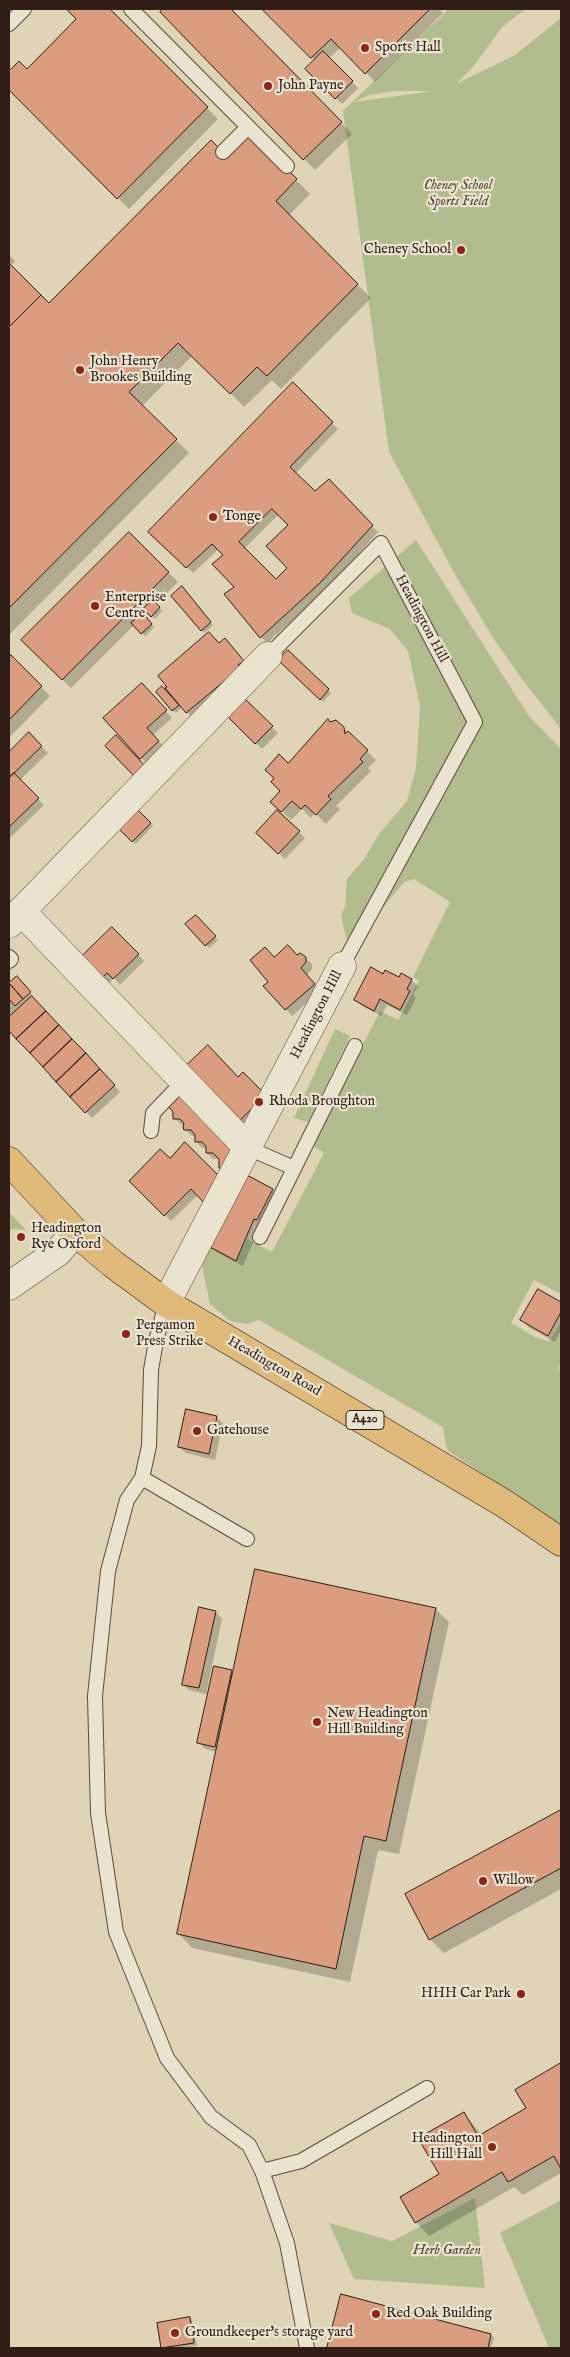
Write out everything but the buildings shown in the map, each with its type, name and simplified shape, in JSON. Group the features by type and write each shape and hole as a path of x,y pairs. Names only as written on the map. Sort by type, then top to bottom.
{"main road":[{"name":"Headington Road","path":"9,1161 75,1232 113,1264 166,1303 505,1504 561,1542"}],"street":[{"name":"Headington Hill","path":"248,1148 184,1081 15,917 268,656"},
{"name":"Headington Hill","path":"166,1303 342,966"},
{"path":"9,1286 58,1252 75,1232"}],"lane":[{"path":"9,24 24,9"},
{"path":"131,9 286,166"},
{"path":"223,152 248,127"},
{"name":"Headington Hill","path":"268,656 381,543 475,722 342,966"},
{"path":"9,957 11,959 9,961"},
{"path":"260,1237 355,1046"},
{"path":"151,1130 153,1114 184,1081"},
{"path":"248,1148 294,1168"},
{"path":"166,1303 151,1370 149,1446 142,1478 127,1500 108,1571 95,1696 98,1813 116,1932 167,2058 211,2117 249,2144 262,2171 287,2243 307,2348"},
{"path":"142,1478 247,1539"},
{"path":"262,2171 301,2160 427,2088"}],"green space":[{"name":"Cheney School Sports Field","path":"449,9 526,9 503,26 472,68 456,84 515,55 561,18 561,729 522,679 492,636 457,578 389,452 343,111","holes":["395,91 433,91 354,102 369,95"]},
{"path":"416,540 529,716 561,749 561,1294 534,1280 511,1323 537,1338 549,1341 561,1322 561,1364 554,1377 561,1366 561,1525 447,1450 443,1427 259,1320 247,1324 230,1321 210,1304 202,1266 210,1247 236,1261 247,1239 272,1252 324,1153 313,1146 314,1141 380,1011 398,1020 419,981 413,977 450,902 414,879 404,882 349,949 341,916 345,906 347,879 364,859 379,834 407,801 416,768 420,706 408,651 390,629 352,613 349,598"},
{"path":"335,1029 350,1036 308,1122 294,1118"},
{"path":"9,1212 26,1230 9,1229"},
{"name":"Herb Garden","path":"475,2198 485,2288 354,2279 329,2223 392,2241"},
{"path":"561,2200 561,2348 549,2348 500,2233"}],"place":[{"name":"Sports Hall","path":"365,48"},
{"name":"John Payne","path":"268,86"},
{"name":"Cheney School","path":"461,250"},
{"name":"John Henry Brookes Building","path":"80,370"},
{"name":"Tonge","path":"213,517"},
{"name":"Enterprise Centre","path":"95,606"},
{"name":"Rhoda Broughton","path":"259,1102"},
{"name":"Headington Rye Oxford","path":"21,1237"},
{"name":"Pergamon Press Strike","path":"126,1334"},
{"name":"Gatehouse","path":"197,1431"},
{"name":"New Headington Hill Building","path":"317,1722"},
{"name":"Willow","path":"483,1881"},
{"name":"HHH Car Park","path":"521,1994"},
{"name":"Headington Hill Hall","path":"492,2147"},
{"name":"Red Oak Building","path":"376,2314"},
{"name":"Groundkeeper's storage yard","path":"175,2333"}]}
